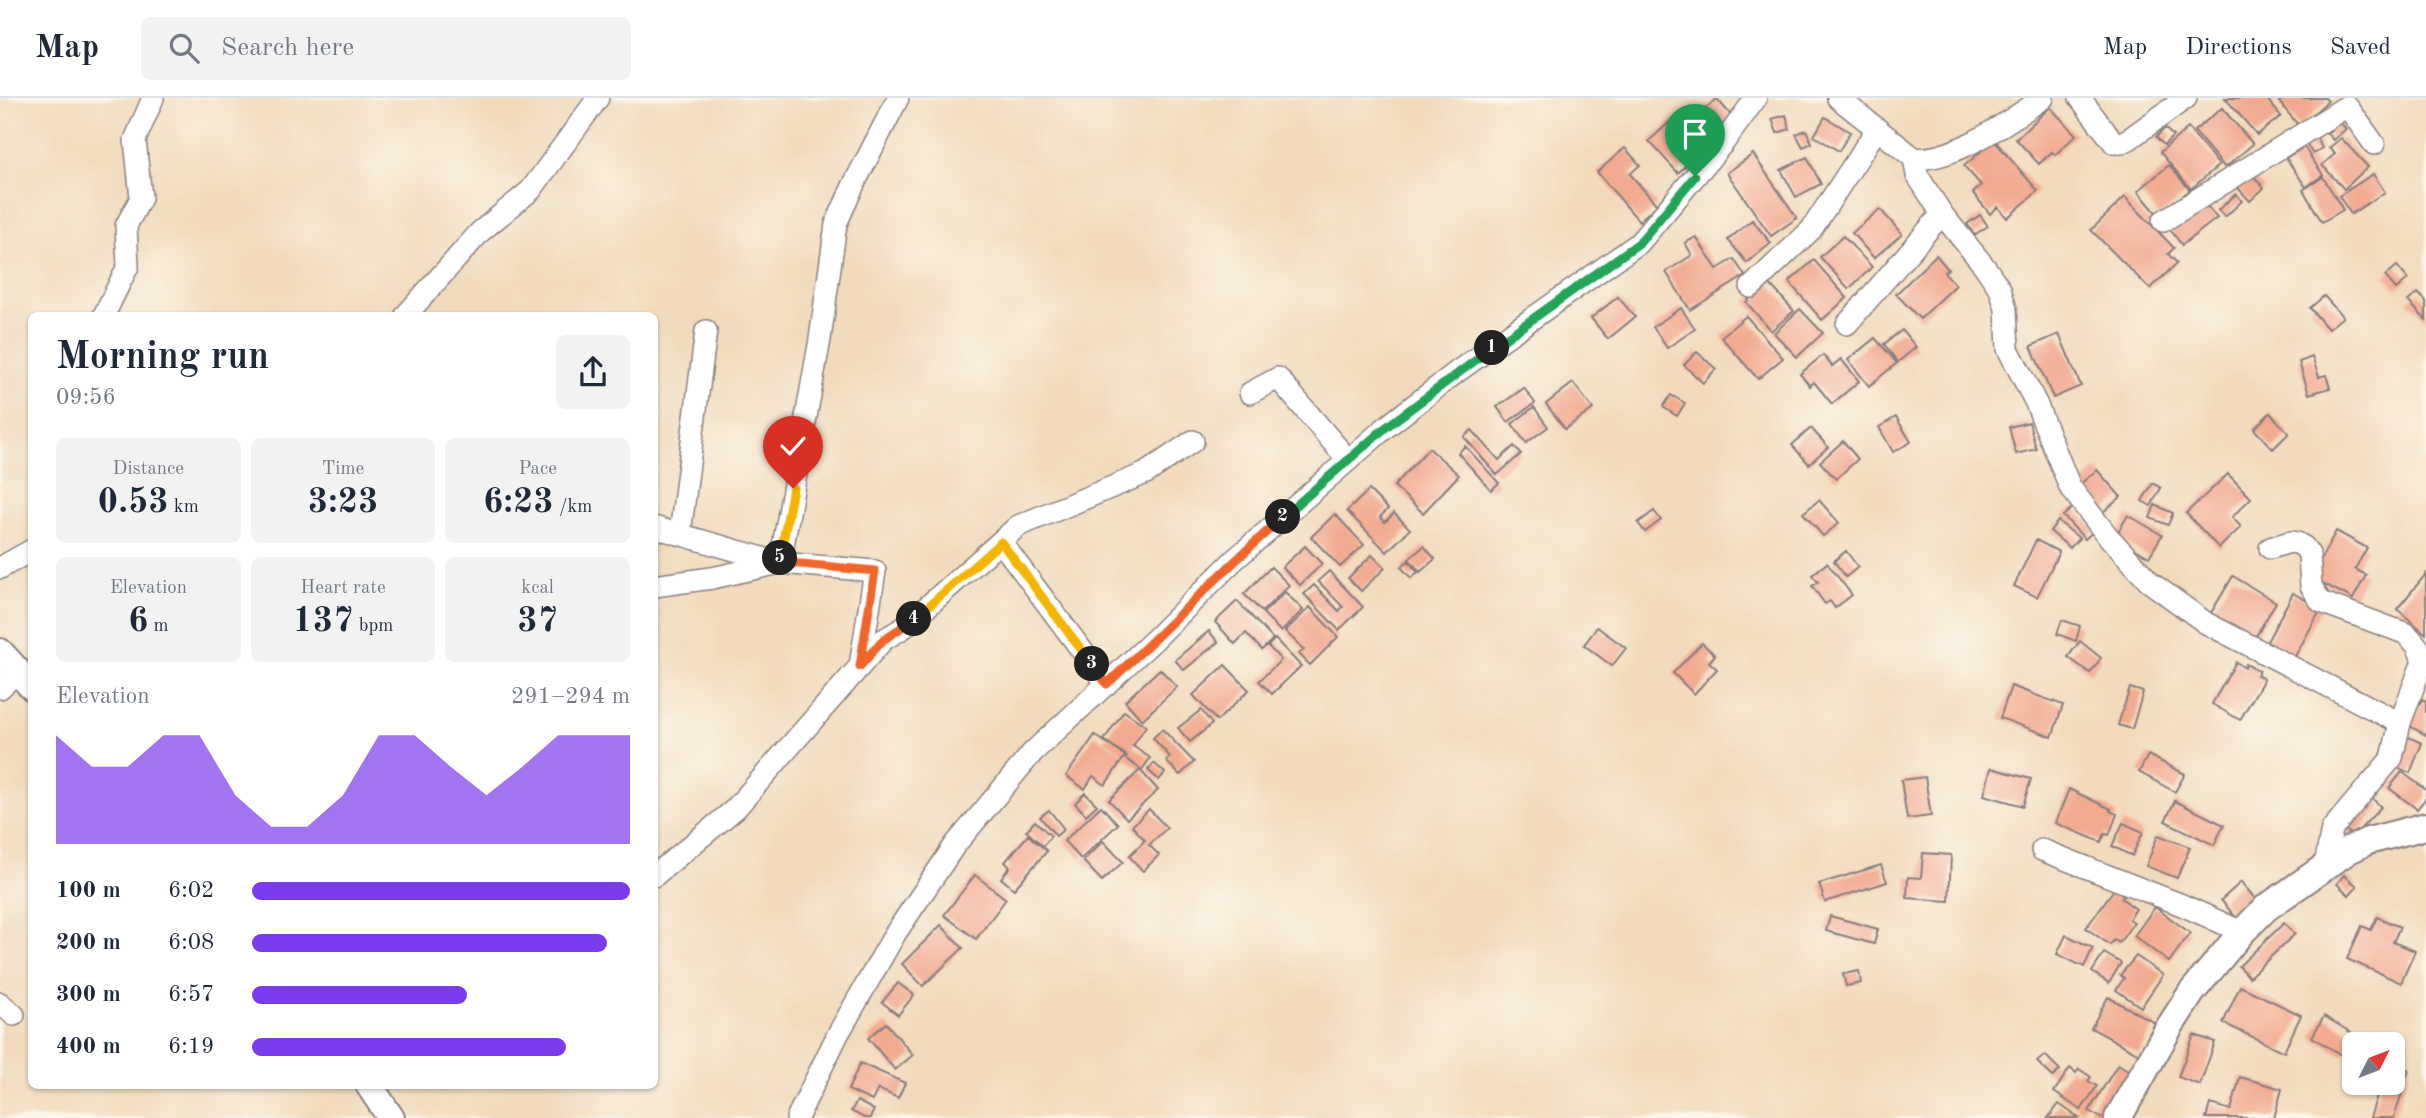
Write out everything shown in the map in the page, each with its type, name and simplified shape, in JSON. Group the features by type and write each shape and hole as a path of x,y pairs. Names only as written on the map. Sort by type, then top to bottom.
{"street":[{"path":"105,312 128,266 127,226 141,198 135,140 153,98"},
{"path":"409,312 480,232 531,190 598,98"},
{"path":"779,562 820,338 836,224 898,98"},
{"path":"797,1118 838,1034 895,934 955,845 1033,752 1154,640 1233,561 1385,428 1458,371 1639,243 1724,142 1756,98"},
{"path":"1838,98 1914,158 1924,159 1949,152 1991,132 2043,98"},
{"path":"2080,98 2114,144 2129,139 2186,98"},
{"path":"2163,221 2344,102 2374,144"},
{"path":"1751,287 1811,230 1877,128"},
{"path":"1914,158 1917,175 1942,214 2000,289 2007,309 2008,349 2036,403 2057,460 2070,487 2115,544 2151,583 2206,623 2400,723"},
{"path":"1847,324 1942,214"},
{"path":"680,534 706,331"},
{"path":"1250,393 1278,377 1348,460"},
{"path":"658,873 735,809 883,640 903,628 1018,526 1146,473 1194,441"},
{"path":"658,528 779,562 875,571 860,666"},
{"path":"1001,542 1107,684"},
{"path":"2270,548 2297,542 2309,554 2311,586 2321,602 2407,634 2418,647 2423,661 2400,723 2392,758 2332,829 2325,865"},
{"path":"0,569 28,552"},
{"path":"658,585 712,578 779,562"},
{"path":"0,652 16,682"},
{"path":"2118,1118 2177,1014 2209,970 2266,908 2325,865 2368,841 2426,826"},
{"path":"2042,850 2182,905 2242,932"},
{"path":"372,1089 391,1118"}],"building":[{"path":"2225,98 2266,98 2281,116 2257,135"},
{"path":"2284,98 2325,98 2328,101 2299,126 2279,102"},
{"path":"1717,99 1737,122 1712,144 1691,120"},
{"path":"2050,107 2076,135 2055,155 2052,152 2039,164 2016,139"},
{"path":"2222,108 2253,144 2225,168 2194,131"},
{"path":"1786,115 1790,129 1777,133 1772,119"},
{"path":"1825,117 1850,132 1839,151 1814,136"},
{"path":"1674,118 1703,149 1678,173 1649,141"},
{"path":"2340,122 2346,129 2333,140 2327,133"},
{"path":"2165,128 2173,136 2164,145 2156,137"},
{"path":"2188,128 2219,165 2191,189 2160,152"},
{"path":"1806,130 1812,143 1803,147 1796,134"},
{"path":"2316,137 2322,148 2313,154 2306,144"},
{"path":"2341,138 2368,167 2344,189 2322,165 2335,154 2329,148"},
{"path":"1994,140 2038,191 2007,218 1998,207 1990,214 1973,193 1981,185 1964,166"},
{"path":"2304,147 2323,175 2306,187 2286,158"},
{"path":"1625,148 1640,165 1630,174 1657,205 1639,221 1597,172"},
{"path":"1753,154 1797,218 1771,236 1727,173"},
{"path":"1807,157 1821,184 1796,197 1781,170"},
{"path":"2169,165 2190,190 2159,216 2138,191"},
{"path":"2251,174 2264,188 2250,201 2237,187"},
{"path":"2373,174 2385,192 2351,214 2339,196"},
{"path":"2323,177 2343,210 2322,222 2303,190"},
{"path":"2236,194 2242,201 2225,217 2218,210"},
{"path":"2125,197 2174,248 2168,254 2177,263 2150,289 2091,230"},
{"path":"2203,201 2217,218 2182,245 2168,227"},
{"path":"1880,209 1902,234 1874,258 1852,233"},
{"path":"1980,215 1988,226 1974,235 1967,224"},
{"path":"1752,220 1771,243 1747,263 1728,240"},
{"path":"1843,236 1872,267 1849,289 1820,257"},
{"path":"1696,237 1717,269 1734,259 1745,276 1690,310 1666,272 1692,255 1685,243"},
{"path":"1936,255 1948,269 1944,272 1956,285 1920,319 1896,294"},
{"path":"1814,260 1847,298 1822,320 1789,282"},
{"path":"2397,266 2408,279 2396,289 2385,276"},
{"path":"1768,282 1794,311 1771,331 1746,302"},
{"path":"2418,293 2426,301 2426,320 2408,301"},
{"path":"2324,296 2343,317 2328,329 2310,308"},
{"path":"1618,297 1635,317 1608,339 1591,318"},
{"path":"1681,308 1695,329 1667,348 1653,327"},
{"path":"1800,309 1823,333 1797,357 1774,333"},
{"path":"1746,316 1783,358 1758,379 1721,337"},
{"path":"1902,330 1916,347 1898,362 1884,344"},
{"path":"2059,334 2081,386 2053,398 2031,346"},
{"path":"1875,338 1897,363 1869,386 1848,360"},
{"path":"1697,352 1716,369 1703,383 1684,365"},
{"path":"1823,355 1832,366 1841,359 1859,381 1832,404 1814,382 1810,386 1800,374"},
{"path":"2312,357 2319,377 2326,375 2330,388 2309,394 2299,362"},
{"path":"1573,383 1593,409 1565,429 1546,404"},
{"path":"1524,388 1535,403 1508,422 1497,407"},
{"path":"1671,395 1685,403 1677,416 1663,407"},
{"path":"1534,407 1548,427 1526,443 1512,424"},
{"path":"2270,413 2289,433 2273,449 2254,429"},
{"path":"1896,417 1911,442 1893,452 1879,427"},
{"path":"2029,422 2036,449 2016,454 2009,427"},
{"path":"1811,428 1828,447 1809,464 1792,445"},
{"path":"1472,430 1499,460 1514,446 1521,454 1497,475 1464,437"},
{"path":"1843,441 1858,459 1836,479 1820,462"},
{"path":"1465,446 1499,483 1491,490 1458,453"},
{"path":"1429,448 1459,475 1423,513 1394,486"},
{"path":"2097,470 2121,497 2103,512 2079,485"},
{"path":"2228,474 2251,498 2232,517 2241,527 2219,548 2186,513"},
{"path":"2153,483 2161,488 2151,506 2142,501"},
{"path":"1369,490 1388,509 1380,517 1385,522 1394,513 1410,529 1387,552 1347,511"},
{"path":"1819,500 1839,523 1823,536 1803,513"},
{"path":"2155,505 2173,513 2168,525 2150,518"},
{"path":"2073,507 2095,530 2085,539 2063,516"},
{"path":"1654,511 1661,520 1645,532 1638,523"},
{"path":"1335,514 1364,545 1340,567 1311,537"},
{"path":"2128,515 2162,535 2149,557 2115,537"},
{"path":"2058,521 2079,538 2070,548 2050,531"},
{"path":"2336,531 2367,548 2355,569 2366,575 2353,599 2311,577"},
{"path":"2036,540 2059,552 2037,597 2014,586"},
{"path":"1305,546 1322,564 1300,585 1282,567"},
{"path":"1424,546 1435,559 1420,572 1409,559"},
{"path":"1846,551 1858,567 1846,577 1834,561"},
{"path":"1372,555 1385,568 1361,591 1348,578"},
{"path":"1408,561 1418,572 1411,578 1401,567"},
{"path":"1827,563 1852,595 1835,608 1830,601 1825,604 1812,586 1818,582 1812,575"},
{"path":"1271,567 1289,585 1262,612 1244,594"},
{"path":"1329,571 1363,607 1339,630 1304,594 1314,585 1339,611 1343,607 1318,581"},
{"path":"2426,574 2426,634 2397,609"},
{"path":"2233,576 2276,602 2255,638 2233,624 2229,631 2208,618"},
{"path":"1285,592 1303,610 1281,632 1263,613"},
{"path":"2293,593 2321,609 2292,662 2264,647"},
{"path":"1237,601 1273,639 1262,650 1246,633 1235,644 1215,622"},
{"path":"1310,607 1338,637 1310,665 1299,654 1304,650 1285,631"},
{"path":"2062,620 2080,626 2076,641 2057,634"},
{"path":"1597,627 1626,648 1612,666 1584,645"},
{"path":"1209,631 1218,642 1184,670 1175,660"},
{"path":"1275,639 1301,666 1272,694 1259,681 1281,660 1268,646"},
{"path":"2080,641 2101,658 2090,673 2068,657"},
{"path":"1702,643 1715,655 1709,662 1717,669 1694,694 1673,673"},
{"path":"2236,662 2245,668 2246,664 2259,671 2257,675 2264,679 2240,720 2212,704"},
{"path":"1225,665 1249,690 1217,721 1193,695"},
{"path":"1160,669 1177,687 1142,720 1125,701"},
{"path":"2011,686 2063,705 2052,737 2000,718"},
{"path":"2130,688 2143,692 2132,729 2118,725"},
{"path":"2422,699 2426,701 2426,735 2408,725"},
{"path":"1201,710 1212,724 1190,742 1178,728"},
{"path":"1124,711 1146,726 1133,746 1150,758 1142,770 1104,740"},
{"path":"1162,729 1194,762 1180,775 1166,761 1170,757 1153,738"},
{"path":"1095,735 1125,756 1105,785 1093,776 1085,789 1066,776"},
{"path":"2406,736 2422,743 2410,773 2394,766"},
{"path":"2148,755 2185,774 2175,792 2139,772"},
{"path":"1154,763 1165,773 1159,780 1148,770"},
{"path":"1991,768 2031,779 2023,806 1984,795"},
{"path":"1140,770 1158,790 1127,819 1109,800"},
{"path":"2402,772 2426,790 2426,798 2417,809 2389,788"},
{"path":"1925,777 1931,816 1907,819 1901,780"},
{"path":"2069,789 2117,814 2109,835 2105,834 2101,842 2055,823"},
{"path":"1085,793 1097,805 1086,815 1075,803"},
{"path":"2370,796 2381,807 2353,837 2341,825"},
{"path":"2175,801 2224,825 2214,845 2165,821"},
{"path":"1101,806 1118,824 1081,859 1064,841"},
{"path":"1149,809 1167,828 1149,845 1159,855 1143,871 1129,856 1145,840 1132,826"},
{"path":"1049,810 1064,829 1056,836 1040,817"},
{"path":"1035,821 1051,836 1043,846 1026,831"},
{"path":"2123,823 2143,832 2132,856 2112,846"},
{"path":"1028,835 1047,851 1014,889 1001,878 1010,867 1005,862"},
{"path":"2158,835 2190,847 2177,878 2146,866"},
{"path":"1103,841 1123,862 1102,881 1083,861"},
{"path":"1923,853 1951,855 1949,901 1907,898 1908,877 1921,878"},
{"path":"1881,865 1887,882 1825,902 1819,884"},
{"path":"975,875 1006,899 976,939 944,915"},
{"path":"2344,875 2357,886 2349,895 2337,884"},
{"path":"2241,882 2258,902 2238,920 2221,900"},
{"path":"2115,888 2124,895 2121,898 2136,909 2129,919 2134,922 2119,943 2114,940 2110,945 2086,928"},
{"path":"2155,907 2190,933 2169,962 2134,936"},
{"path":"1830,916 1878,929 1874,944 1826,931"},
{"path":"2377,917 2400,927 2393,942 2415,951 2401,983 2347,959 2362,926 2371,930"},
{"path":"2284,923 2295,934 2249,977 2239,966"},
{"path":"941,925 963,948 923,986 902,964"},
{"path":"2066,935 2093,948 2084,967 2057,954"},
{"path":"2104,953 2121,963 2109,983 2092,972"},
{"path":"2136,956 2163,975 2141,1007 2116,990 2124,978 2120,975"},
{"path":"1859,971 1861,983 1846,986 1843,974"},
{"path":"898,983 914,995 898,1015 882,1002"},
{"path":"2240,986 2301,1015 2284,1052 2223,1023"},
{"path":"2108,997 2155,1023 2139,1054 2091,1028"},
{"path":"2324,1016 2350,1032 2342,1032 2342,1055 2312,1037"},
{"path":"886,1023 913,1055 895,1070 868,1038"},
{"path":"2194,1035 2215,1042 2200,1085 2178,1077"},
{"path":"2045,1055 2060,1070 2053,1077 2037,1062"},
{"path":"860,1063 905,1083 898,1098 878,1089 872,1101 848,1090"},
{"path":"2118,1064 2134,1074 2107,1118 2101,1118 2089,1111"},
{"path":"2070,1068 2076,1073 2079,1069 2091,1077 2088,1081 2097,1086 2081,1110 2054,1092"},
{"path":"2240,1077 2282,1089 2274,1118 2206,1118 2210,1104 2231,1110"},
{"path":"2377,1096 2401,1096 2394,1118 2370,1118"},
{"path":"857,1101 874,1110 870,1118 851,1111"},
{"path":"2059,1104 2079,1118 2048,1118"}],"route":[{"path":"793,488 779,562 875,571 860,666 883,640 903,628 1001,542 1107,684 1233,561 1385,428 1458,371 1639,243 1695,176"}]}
